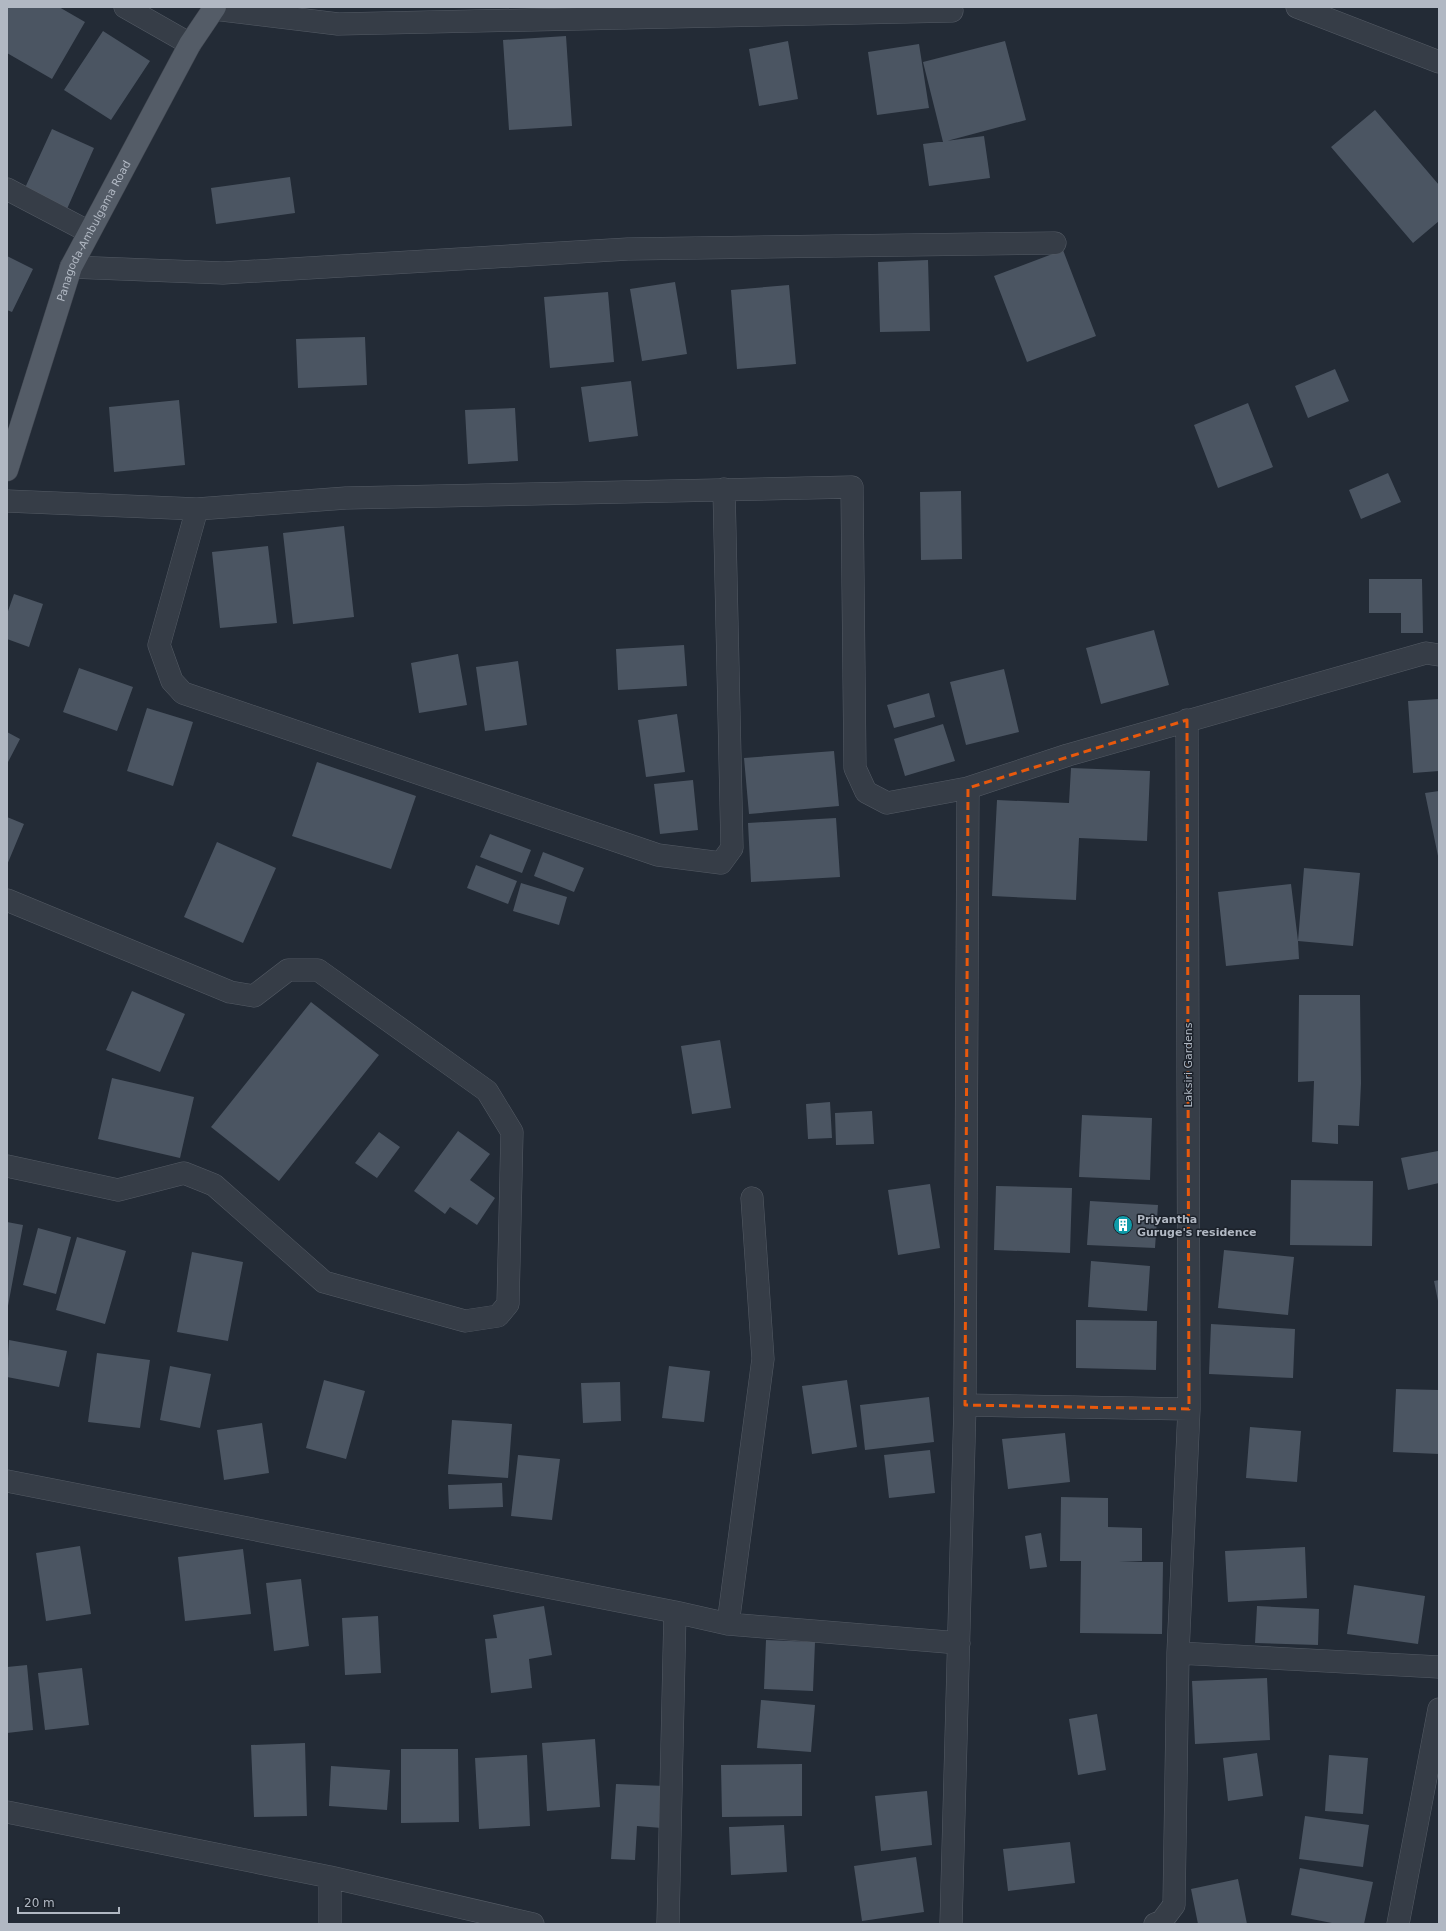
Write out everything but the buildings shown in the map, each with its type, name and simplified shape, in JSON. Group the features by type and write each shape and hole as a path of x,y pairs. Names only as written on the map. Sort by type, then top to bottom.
{"main road":[{"name":"Panagoda-Ambulgama Road","path":"9,460 71,267 190,44 215,8"}],"street":[{"path":"125,7 190,44"},
{"path":"1297,7 1439,62"},
{"path":"215,8 338,24 952,11"},
{"path":"7,189 89,232"},
{"path":"71,267 223,273 628,249 1055,243"},
{"path":"7,501 197,509 346,498 852,487 855,768 866,792 887,803 968,788 1068,755 1187,720 1426,653 1439,655"},
{"path":"197,509 159,645 172,681 183,693 658,855 721,863 732,848 724,489"},
{"name":"Laksiri Gardens","path":"1155,1924 1162,1921 1174,1905 1178,1653 1189,1409 1187,720"},
{"path":"951,1924 965,1405 968,788"},
{"path":"7,900 230,992 254,996 288,970 318,970 488,1091 512,1132 508,1304 498,1316 465,1321 324,1282 214,1185 184,1173 118,1190 7,1166"},
{"path":"728,1624 762,1359 752,1198"},
{"path":"965,1405 1189,1409"},
{"path":"7,1481 675,1612 728,1624 959,1643"},
{"path":"668,1924 675,1612"},
{"path":"1178,1653 1439,1667"},
{"path":"1398,1924 1439,1709"},
{"path":"7,1812 330,1877 534,1924"},
{"path":"330,1877 330,1924"}],"highlighted area":[{"path":"1187,720 1189,1409 965,1405 968,788"}],"place":[{"name":"Priyantha Guruge's residence","path":"1123,1225"}]}
